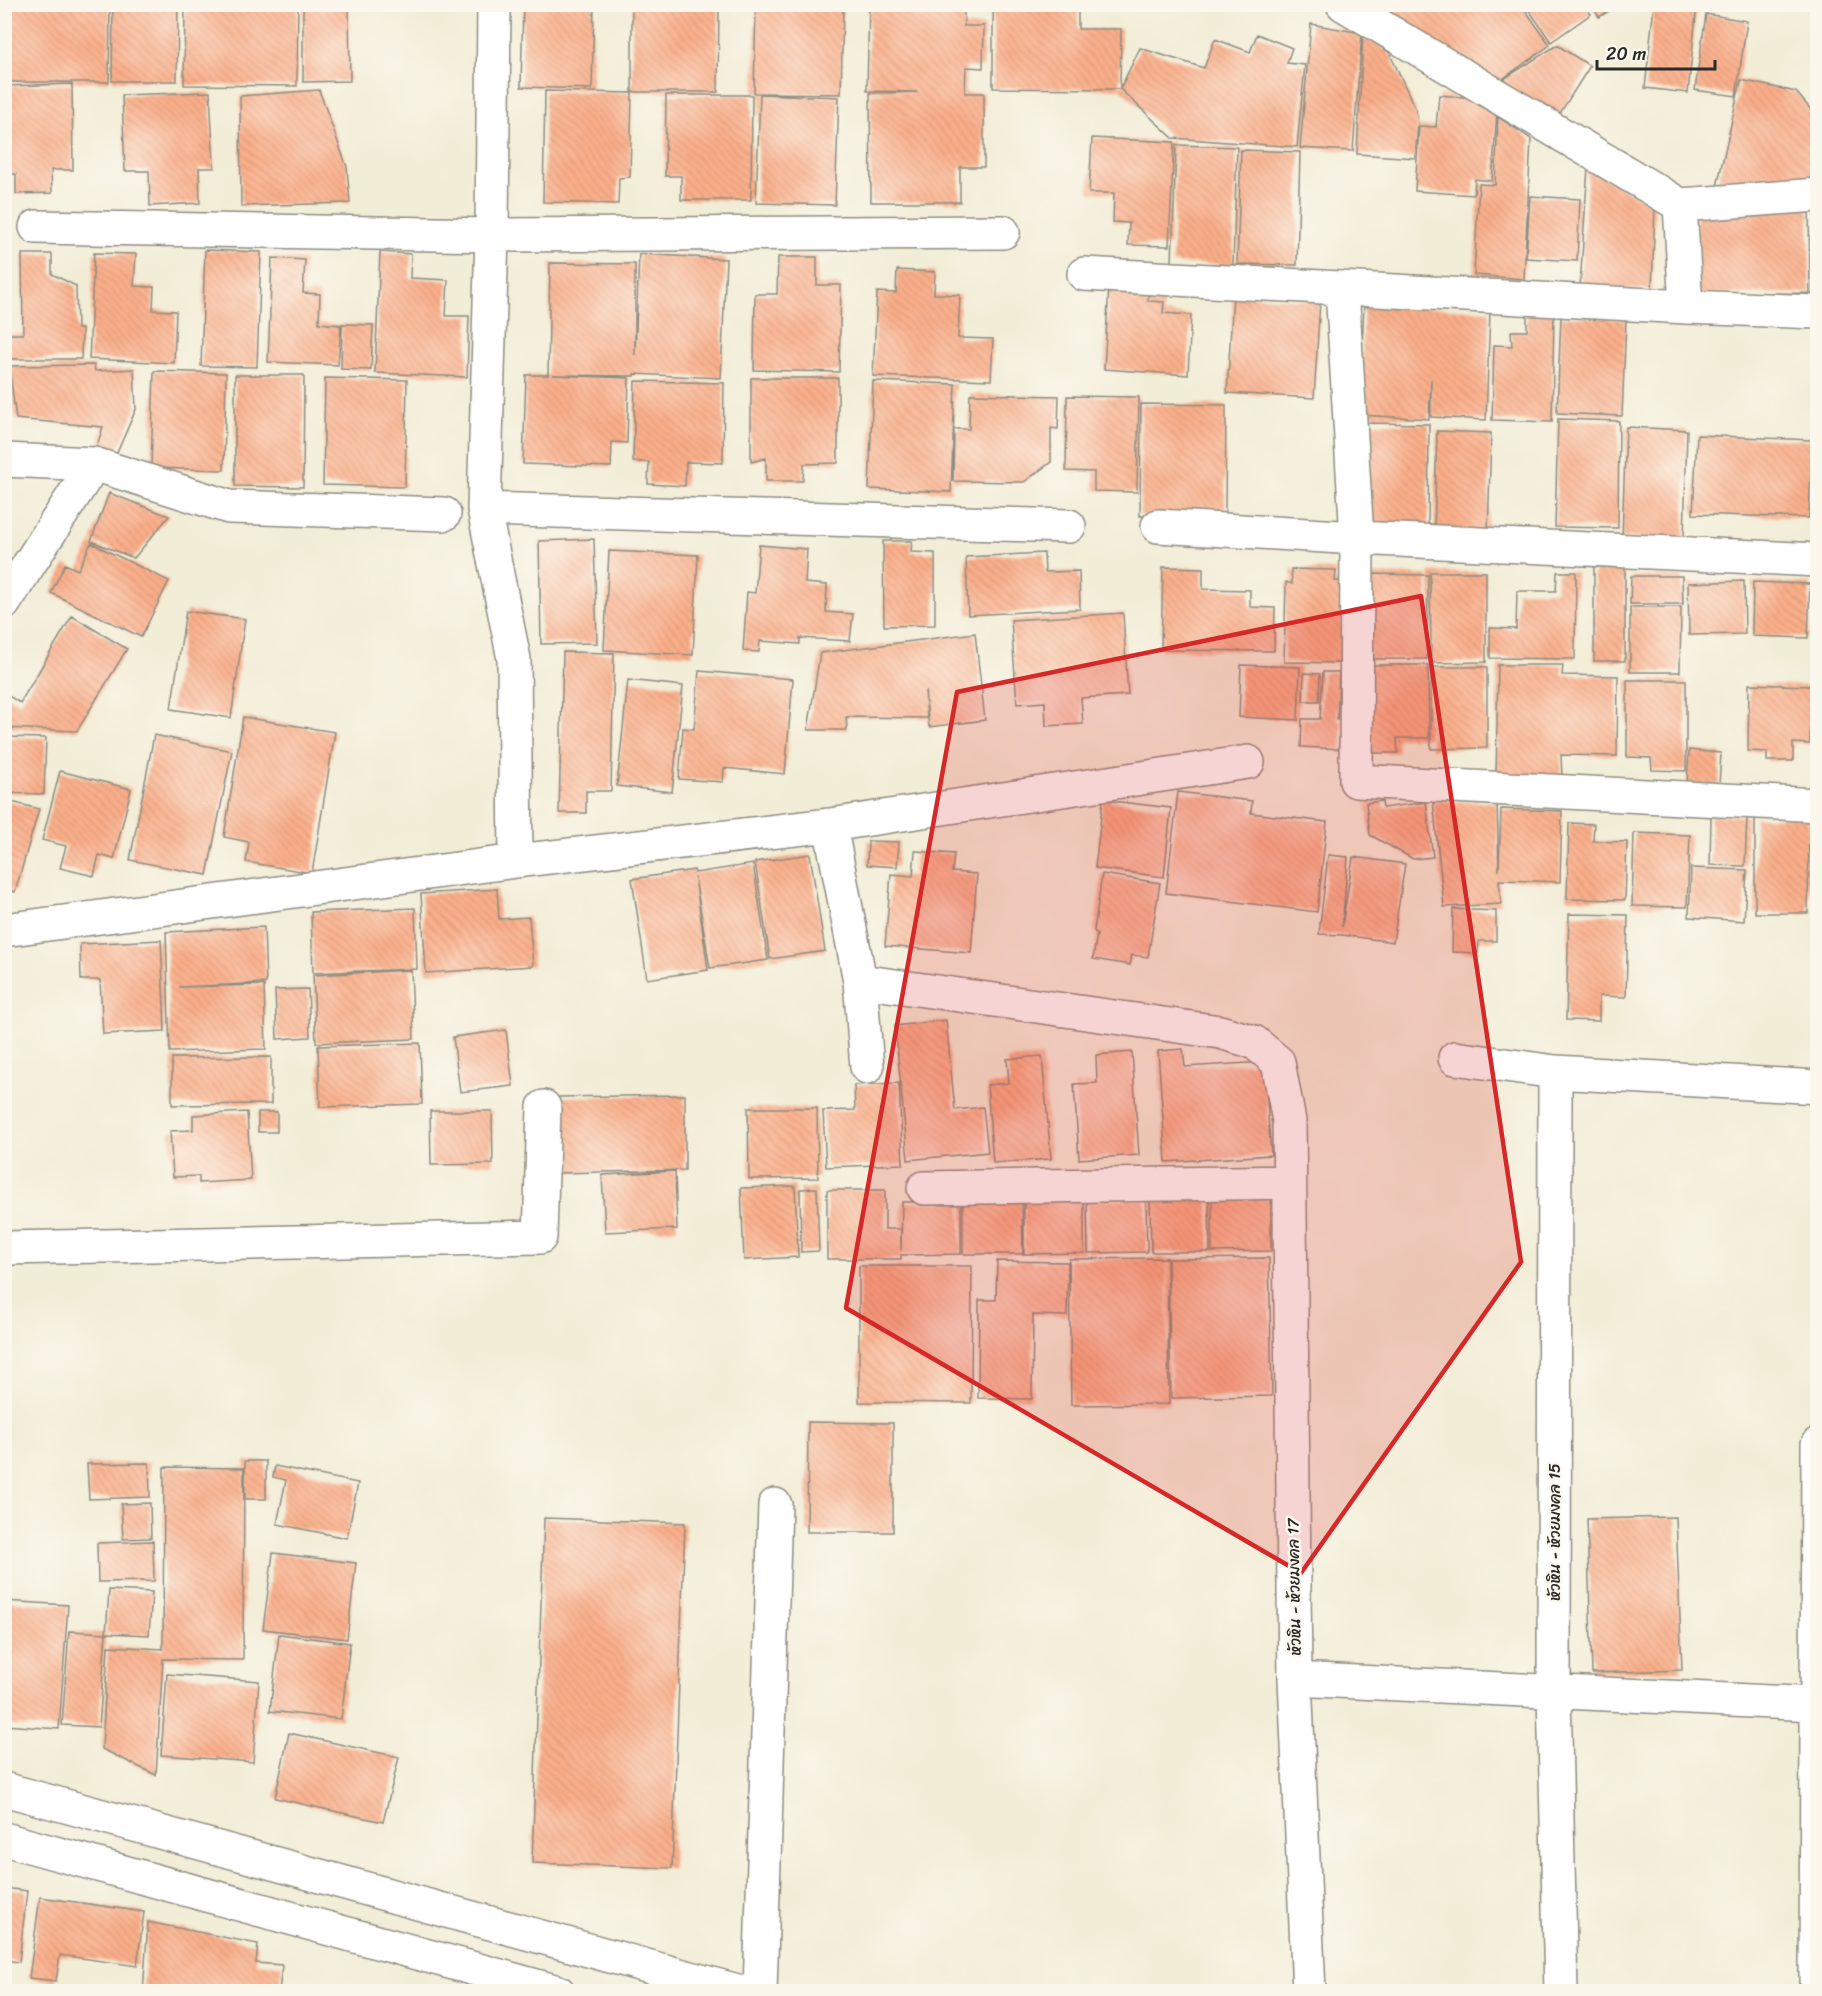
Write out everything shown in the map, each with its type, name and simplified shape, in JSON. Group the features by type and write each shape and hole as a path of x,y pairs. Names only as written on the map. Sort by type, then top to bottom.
{"street":[{"path":"494,4 492,235 484,509 514,659 516,861"},
{"path":"1358,8 1680,205 1818,195"},
{"path":"1680,205 1686,307"},
{"path":"36,226 492,235 1003,231"},
{"path":"1084,274 1686,307 1818,312"},
{"path":"1342,288 1357,538 1356,781 1818,805"},
{"path":"6,453 94,464 229,507 444,514"},
{"path":"4,603 94,464"},
{"path":"484,509 1069,526"},
{"path":"1158,526 1818,560"},
{"path":"4,930 516,861 830,825 1248,762"},
{"path":"830,825 860,981 867,1067"},
{"name":"หัวหิน - ห้วยมงคล 17","path":"860,981 1220,1032 1254,1042 1278,1062 1289,1121 1295,1679 1309,1992"},
{"path":"1455,1058 1555,1072 1818,1087"},
{"name":"หัวหิน - ห้วยมงคล 15","path":"1555,1072 1554,1691 1562,1992"},
{"path":"4,1248 540,1237 544,1107"},
{"path":"924,1188 1289,1182"},
{"path":"1815,1992 1818,1444"},
{"path":"760,1992 775,1505"},
{"path":"1295,1679 1815,1704"},
{"path":"4,1789 741,1992"},
{"path":"4,1839 558,1992"}],"highlighted area":[{"path":"1421,596 1521,1262 1301,1573 846,1308 957,692"}],"building":[{"path":"4,4 110,4 109,82 4,82"},
{"path":"113,4 178,4 177,81 112,81"},
{"path":"185,4 298,4 297,86 184,85"},
{"path":"303,4 349,4 350,81 303,82"},
{"path":"523,4 594,4 592,89 521,87"},
{"path":"632,4 719,4 718,92 632,92"},
{"path":"756,4 843,5 841,94 754,93"},
{"path":"869,4 964,4 964,26 984,26 983,68 966,67 965,93 984,93 984,167 960,167 960,202 871,202 870,93 918,92 867,91"},
{"path":"993,4 1078,4 1078,29 1121,29 1120,89 993,88"},
{"path":"1394,4 1521,4 1550,45 1498,82 1384,11"},
{"path":"1525,4 1584,4 1591,14 1551,42"},
{"path":"1591,4 1621,4 1599,17"},
{"path":"1654,5 1697,5 1688,93 1645,88"},
{"path":"1706,14 1747,21 1736,96 1695,90"},
{"path":"1311,24 1362,33 1353,151 1300,148"},
{"path":"1257,34 1292,48 1287,63 1305,65 1297,147 1173,138 1120,89 1140,48 1204,68 1215,39 1250,52"},
{"path":"1363,35 1389,52 1416,110 1418,124 1415,158 1357,154"},
{"path":"1557,45 1590,66 1557,118 1499,82"},
{"path":"1741,80 1796,92 1818,118 1818,182 1716,191"},
{"path":"72,84 73,170 51,170 52,193 16,194 16,174 4,174 4,86"},
{"path":"319,90 347,167 350,203 241,206 240,96"},
{"path":"545,91 632,93 630,177 619,178 618,204 543,202"},
{"path":"210,92 214,168 199,168 200,203 150,206 149,171 125,171 122,95"},
{"path":"760,94 839,97 835,205 756,203"},
{"path":"666,95 752,95 751,200 681,200 681,176 665,176"},
{"path":"1439,95 1474,98 1497,111 1492,181 1475,179 1474,195 1415,191 1419,126 1436,127"},
{"path":"1498,117 1531,139 1524,279 1474,275 1479,184 1495,185"},
{"path":"1092,138 1174,142 1169,246 1128,245 1129,223 1113,222 1114,193 1089,193"},
{"path":"1176,145 1237,147 1233,265 1172,263"},
{"path":"1241,150 1300,152 1297,265 1237,264"},
{"path":"1588,168 1655,206 1652,290 1580,286"},
{"path":"1530,196 1580,199 1577,261 1526,258"},
{"path":"1809,205 1810,293 1697,294 1696,206"},
{"path":"205,250 261,252 257,367 201,366"},
{"path":"380,252 411,254 410,278 448,280 446,316 469,316 467,377 375,373"},
{"path":"94,253 136,254 134,286 154,287 153,310 176,311 174,363 89,359"},
{"path":"22,254 52,254 52,274 76,286 77,329 82,329 81,359 9,359 8,334 23,334"},
{"path":"639,254 726,259 721,378 634,374 634,376 553,375 629,378 627,443 612,442 611,467 523,464 526,375 548,375 550,263 635,264 635,355"},
{"path":"778,257 817,257 817,285 841,285 839,372 754,370 755,294 777,294"},
{"path":"272,258 305,260 303,293 320,294 319,323 341,325 338,365 268,362"},
{"path":"897,270 935,272 934,294 960,295 958,338 993,339 991,380 873,376 877,292 896,293"},
{"path":"1814,270 1818,270 1818,297 1813,296"},
{"path":"1109,287 1149,290 1148,301 1164,302 1163,313 1191,315 1188,375 1104,369"},
{"path":"1233,295 1320,301 1314,398 1227,393"},
{"path":"1364,304 1490,311 1486,420 1431,417 1431,379 1429,419 1359,415"},
{"path":"1527,311 1554,312 1552,422 1492,420 1494,345 1512,346 1511,331 1527,331"},
{"path":"1561,316 1626,319 1622,416 1557,413"},
{"path":"342,324 373,325 371,370 341,369"},
{"path":"94,365 95,371 134,369 136,409 116,455 96,449 103,427 16,419 9,366"},
{"path":"154,371 226,373 224,470 151,468"},
{"path":"235,375 304,375 303,487 235,486"},
{"path":"325,378 407,380 405,487 323,485"},
{"path":"751,378 838,378 838,463 804,464 803,481 766,481 766,458 751,462"},
{"path":"635,381 724,383 723,463 686,462 685,486 648,484 649,462 633,462"},
{"path":"873,381 955,384 951,492 869,489"},
{"path":"970,394 1059,396 1058,429 1051,428 1051,462 1024,482 953,481 954,429 969,429"},
{"path":"1067,396 1139,397 1137,492 1094,491 1094,472 1066,471"},
{"path":"1141,404 1226,405 1225,516 1140,516"},
{"path":"1558,419 1619,421 1618,528 1555,527"},
{"path":"1365,423 1429,424 1428,532 1364,531"},
{"path":"1626,427 1687,430 1684,540 1622,538"},
{"path":"1437,431 1491,433 1488,534 1434,532"},
{"path":"1697,435 1812,440 1809,518 1693,514"},
{"path":"109,493 169,516 134,558 91,541"},
{"path":"594,539 597,643 541,644 539,541"},
{"path":"883,541 912,541 911,552 935,553 935,625 884,626"},
{"path":"91,543 169,581 141,637 51,593 65,564 78,570"},
{"path":"759,545 807,549 805,583 827,585 826,612 853,614 850,641 800,638 800,644 760,641 759,652 743,651 747,592 755,593"},
{"path":"609,551 698,555 693,655 604,650"},
{"path":"1044,553 1045,572 1079,571 1080,609 968,615 966,557"},
{"path":"1594,559 1625,559 1625,661 1594,661"},
{"path":"1163,567 1203,568 1203,589 1250,590 1250,607 1275,608 1274,651 1161,650"},
{"path":"1291,569 1336,570 1335,581 1343,581 1341,663 1284,662 1286,582 1292,584"},
{"path":"1430,572 1486,572 1486,662 1431,663"},
{"path":"1557,572 1576,572 1575,659 1490,658 1490,628 1516,629 1517,591 1556,591"},
{"path":"1370,574 1428,575 1427,659 1369,659"},
{"path":"1631,576 1682,576 1683,604 1630,604"},
{"path":"1744,581 1745,634 1689,635 1688,583"},
{"path":"1753,582 1810,584 1808,638 1752,636"},
{"path":"1630,607 1681,607 1680,672 1630,672"},
{"path":"186,611 245,619 231,718 171,709"},
{"path":"1123,613 1128,695 1081,698 1083,724 1046,726 1045,702 1017,704 1011,620"},
{"path":"72,616 127,649 77,731 4,728 4,693 20,703"},
{"path":"975,633 985,720 929,727 925,691 927,718 846,717 847,730 808,730 820,653"},
{"path":"563,652 614,653 611,791 586,791 586,813 559,813"},
{"path":"1241,665 1300,667 1298,720 1239,717"},
{"path":"1364,665 1428,665 1429,738 1397,738 1398,753 1364,753"},
{"path":"1498,665 1563,665 1562,675 1618,676 1617,756 1561,755 1562,779 1496,779"},
{"path":"1431,667 1487,667 1487,748 1431,749"},
{"path":"699,671 793,679 785,774 724,768 723,782 679,779 683,728 694,729"},
{"path":"1323,672 1339,672 1337,720 1342,721 1341,749 1301,747 1302,719 1320,719"},
{"path":"1304,673 1320,674 1319,701 1303,701"},
{"path":"628,680 683,686 672,792 617,786"},
{"path":"1627,680 1686,680 1686,771 1652,770 1651,758 1627,757"},
{"path":"1749,684 1811,686 1810,744 1793,743 1793,761 1767,761 1767,752 1748,751"},
{"path":"243,717 335,732 312,873 246,862 249,842 224,837"},
{"path":"154,735 232,751 207,875 130,860"},
{"path":"4,737 46,738 44,794 4,793"},
{"path":"1689,750 1721,753 1719,786 1687,784"},
{"path":"60,771 131,789 114,859 99,855 94,876 60,868 66,846 42,840"},
{"path":"1178,792 1252,801 1251,813 1327,822 1317,912 1166,893"},
{"path":"4,800 39,809 15,892 4,889"},
{"path":"1103,800 1171,808 1164,877 1095,868"},
{"path":"1382,801 1383,808 1426,802 1433,857 1413,859 1370,835 1366,803"},
{"path":"1433,801 1497,802 1499,871 1501,809 1562,811 1560,882 1499,880 1501,904 1444,907"},
{"path":"1711,815 1747,816 1745,866 1710,865"},
{"path":"1755,817 1809,817 1808,913 1755,913"},
{"path":"1569,823 1594,824 1593,841 1627,842 1625,900 1567,899"},
{"path":"1634,833 1690,835 1687,907 1632,906"},
{"path":"868,841 899,842 897,867 867,865"},
{"path":"915,851 954,854 952,872 977,874 971,953 885,946 891,874 913,876"},
{"path":"810,854 825,951 770,959 755,862"},
{"path":"1328,855 1348,857 1342,927 1353,857 1405,864 1393,942 1319,934"},
{"path":"753,864 768,960 710,968 695,877 708,970 647,979 632,879"},
{"path":"1691,868 1747,870 1744,921 1689,917"},
{"path":"1102,874 1160,883 1148,957 1132,955 1130,965 1093,959 1097,934 1094,931"},
{"path":"497,889 499,919 529,917 533,966 426,973 421,894"},
{"path":"415,908 417,969 313,973 311,912"},
{"path":"1453,909 1496,911 1496,941 1479,941 1478,953 1452,952"},
{"path":"1569,914 1628,915 1626,997 1599,996 1599,1021 1566,1020"},
{"path":"264,927 266,983 179,987 264,985 266,1049 170,1052 166,932"},
{"path":"161,940 165,1031 103,1034 100,980 81,980 80,944"},
{"path":"411,970 414,1039 316,1043 313,975"},
{"path":"308,989 310,1037 277,1039 275,990"},
{"path":"946,1020 955,1110 983,1107 988,1152 908,1160 895,1026"},
{"path":"506,1030 513,1086 460,1092 453,1037"},
{"path":"420,1043 422,1104 320,1107 318,1046"},
{"path":"1183,1049 1185,1067 1264,1062 1271,1155 1166,1162 1158,1051"},
{"path":"1132,1052 1139,1155 1079,1159 1074,1084 1097,1083 1096,1055"},
{"path":"1042,1056 1051,1159 993,1163 987,1085 1009,1083 1007,1059"},
{"path":"271,1057 271,1104 172,1105 172,1058"},
{"path":"899,1083 903,1164 826,1167 823,1111 855,1110 854,1085"},
{"path":"685,1095 685,1170 559,1173 558,1097"},
{"path":"748,1108 817,1108 818,1178 749,1179"},
{"path":"430,1111 492,1111 493,1164 431,1165"},
{"path":"247,1112 251,1180 199,1183 199,1176 173,1177 170,1131 193,1130 193,1115"},
{"path":"258,1112 277,1112 277,1132 258,1132"},
{"path":"675,1171 677,1229 605,1232 602,1175"},
{"path":"795,1186 798,1257 744,1260 741,1188"},
{"path":"817,1188 819,1251 801,1252 800,1189"},
{"path":"827,1190 885,1190 885,1229 901,1229 901,1250 902,1202 961,1202 961,1254 901,1255 901,1259 827,1259"},
{"path":"1209,1199 1210,1252 1151,1252 1150,1200"},
{"path":"1212,1199 1271,1199 1271,1251 1212,1252"},
{"path":"1087,1200 1146,1200 1147,1252 1088,1253"},
{"path":"1022,1201 1023,1254 963,1254 963,1202"},
{"path":"1024,1201 1084,1201 1084,1253 1024,1254"},
{"path":"1167,1258 1169,1404 1071,1405 1069,1259"},
{"path":"1269,1258 1272,1396 1171,1398 1168,1259"},
{"path":"997,1261 1068,1262 1067,1316 1033,1315 1032,1399 978,1398 979,1300 996,1300"},
{"path":"859,1266 972,1266 971,1403 859,1402"},
{"path":"808,1422 893,1423 893,1532 807,1532"},
{"path":"245,1461 266,1461 266,1499 245,1499"},
{"path":"149,1463 150,1497 89,1499 87,1464"},
{"path":"275,1466 358,1483 347,1538 277,1524 286,1480 273,1477"},
{"path":"164,1467 244,1468 243,1660 163,1659 156,1775 102,1749 108,1646 163,1649"},
{"path":"150,1503 151,1538 123,1539 121,1504"},
{"path":"1676,1517 1682,1670 1592,1673 1587,1519"},
{"path":"544,1518 685,1523 672,1868 532,1863"},
{"path":"153,1541 154,1581 98,1582 97,1543"},
{"path":"273,1553 356,1563 347,1639 263,1629"},
{"path":"109,1590 152,1592 149,1635 106,1633"},
{"path":"4,1601 68,1605 59,1729 4,1725"},
{"path":"69,1631 106,1633 99,1727 62,1725"},
{"path":"279,1634 350,1643 341,1719 270,1711"},
{"path":"167,1674 259,1681 253,1762 161,1755"},
{"path":"289,1733 399,1757 383,1822 275,1798"},
{"path":"4,1888 27,1891 19,1962 4,1960"},
{"path":"40,1897 144,1912 137,1966 60,1955 56,1981 29,1978"},
{"path":"148,1922 258,1944 256,1963 282,1965 279,1992 143,1992"}]}
